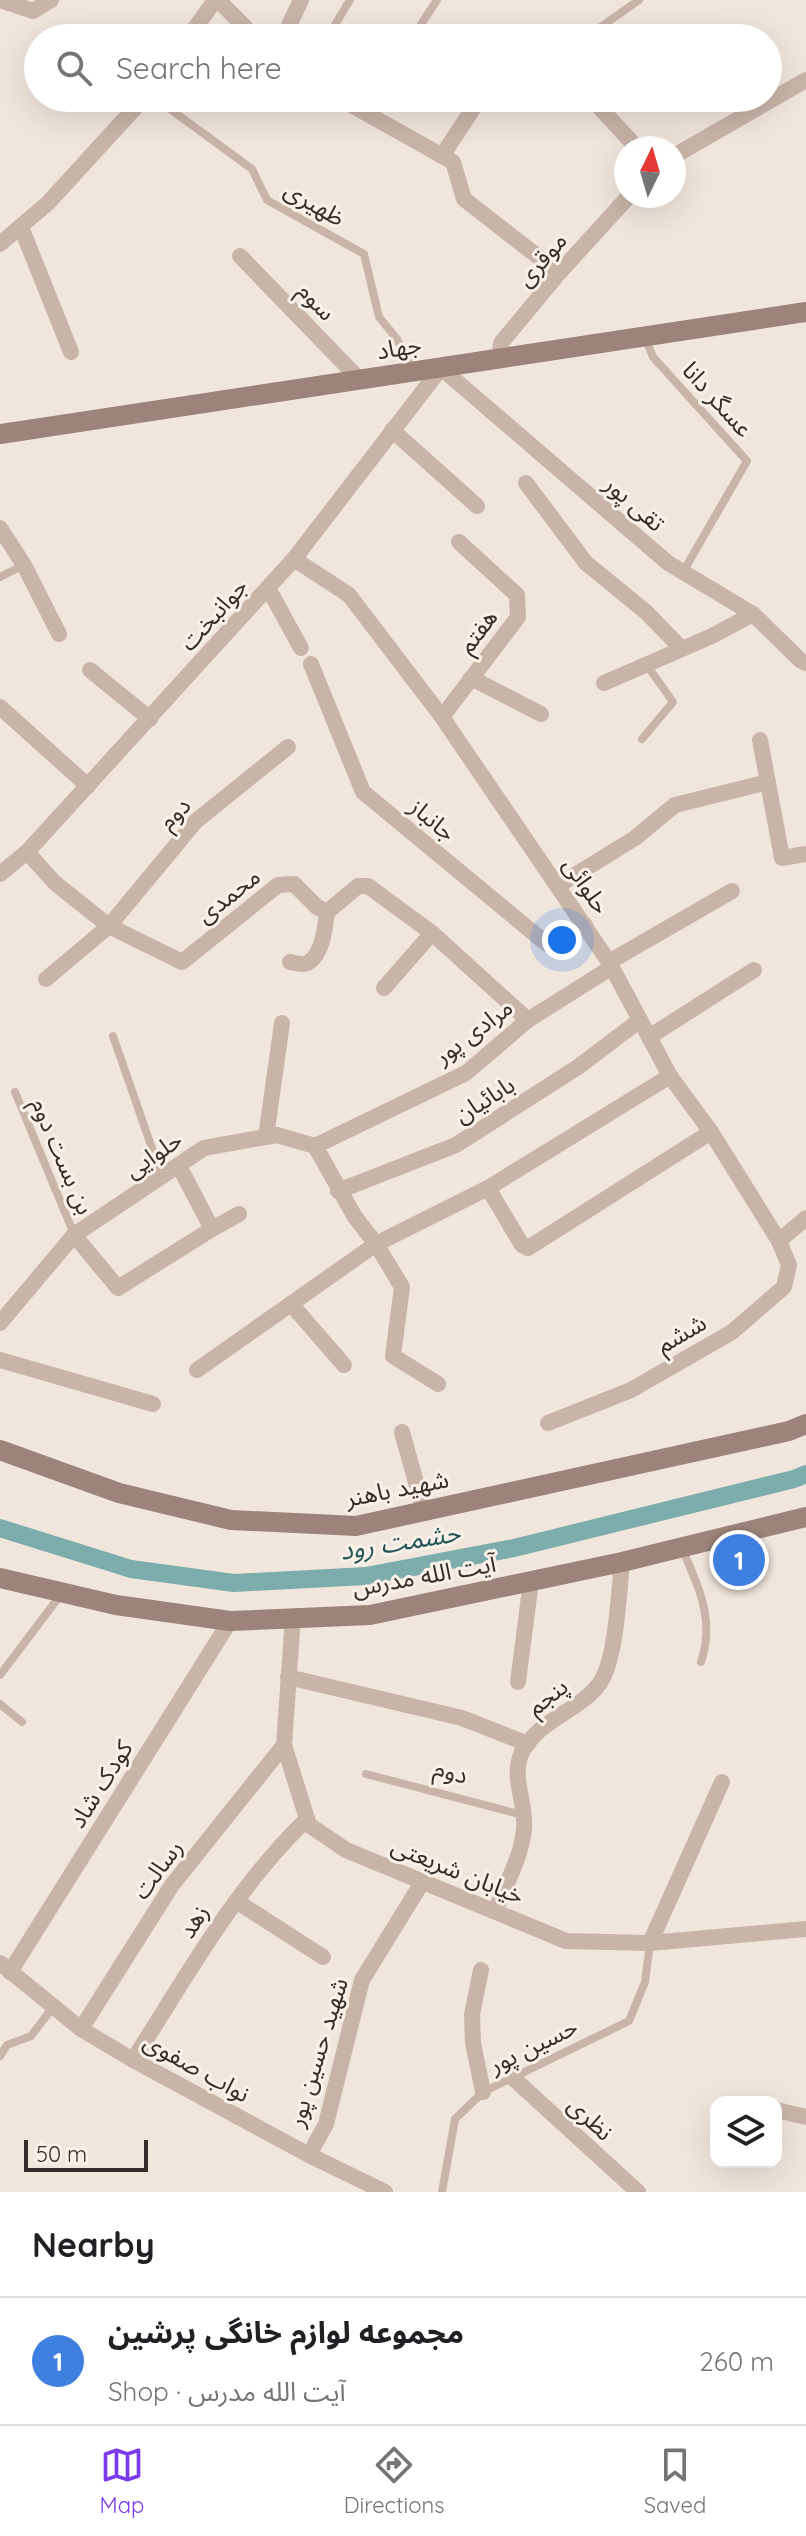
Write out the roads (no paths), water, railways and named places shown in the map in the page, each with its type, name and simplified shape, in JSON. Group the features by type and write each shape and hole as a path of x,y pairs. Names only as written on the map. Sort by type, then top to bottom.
{"main road":[{"name":"جهاد","path":"0,434 806,312"},
{"name":"شهید باهنر","path":"0,1450 119,1493 231,1520 356,1526 789,1431 806,1424"},
{"name":"آیت الله مدرس","path":"0,1578 116,1605 230,1621 370,1615 622,1562 806,1517"}],"street":[{"path":"0,0 33,11 51,0"},
{"path":"198,24 216,0 241,24"},
{"path":"290,24 301,0"},
{"path":"782,94 806,80"},
{"path":"0,244 48,203 131,112"},
{"path":"378,112 453,162 464,199 559,273"},
{"path":"442,156 471,112"},
{"path":"604,112 626,136"},
{"path":"686,149 750,112"},
{"name":"موقری","path":"499,359 501,343 618,208"},
{"path":"21,227 71,352"},
{"name":"سوم","path":"240,256 360,380"},
{"name":"تقی پور","path":"441,368 668,563 753,614 806,663"},
{"name":"جوانبخت","path":"13,863 150,719 294,559 441,368"},
{"path":"392,430 477,506"},
{"path":"526,483 586,563 646,612 681,648"},
{"path":"0,528 24,565 59,634"},
{"name":"هفتم","path":"442,717 518,617 517,595 459,542"},
{"name":"حلوائی","path":"294,559 349,595 442,717 585,925 610,964 670,1076 711,1132 779,1241"},
{"path":"268,588 301,648"},
{"path":"604,683 712,636 753,614"},
{"name":"جانباز","path":"311,664 363,792 547,944 585,925"},
{"path":"90,670 150,719"},
{"path":"471,678 541,714"},
{"path":"0,707 88,786"},
{"path":"760,740 782,858 806,854"},
{"name":"دوم","path":"46,979 109,926 196,821 288,747"},
{"path":"559,885 635,838 675,805 768,782"},
{"name":"محمدی","path":"0,850 13,863 55,883 109,926 182,962 278,885 294,884 317,907 327,912"},
{"path":"290,962 303,964 311,961 319,948 327,912 358,886 368,886 432,933 528,1020"},
{"name":"مرادی پور","path":"315,1146 466,1073 528,1020 610,964 732,891"},
{"path":"384,988 432,933"},
{"path":"649,1037 754,970"},
{"name":"بابائیان","path":"338,1191 456,1145 578,1067 640,1020"},
{"path":"266,1137 282,1023"},
{"path":"197,1370 376,1244 488,1188 670,1076"},
{"path":"488,1188 522,1245 528,1248 711,1132"},
{"name":"حلوایی","path":"0,1323 74,1235 204,1148 277,1135 315,1146"},
{"path":"315,1146 338,1191 402,1287 393,1356 438,1384"},
{"path":"179,1166 212,1229"},
{"path":"74,1235 118,1288 239,1214"},
{"path":"779,1241 806,1218"},
{"name":"ششم","path":"548,1423 631,1390 732,1332 784,1287 789,1265 779,1241"},
{"path":"291,1304 344,1365"},
{"path":"0,1360 153,1404"},
{"path":"402,1432 424,1511"},
{"name":"پنجم","path":"495,1911 522,1845 525,1826 517,1771 523,1751 540,1729 601,1682 611,1655 622,1562"},
{"path":"518,1682 531,1581"},
{"path":"293,1617 284,1745 307,1819"},
{"name":"کودک شاد","path":"5,1967 230,1621"},
{"path":"288,1677 462,1718 528,1744"},
{"name":"رسالت","path":"81,2029 172,1885 284,1745"},
{"path":"650,1943 722,1782"},
{"name":"خیابان شریعتی","path":"307,1819 309,1825 346,1850 566,1941 650,1943 806,1929"},
{"name":"زهد","path":"133,2060 236,1901 277,1848 307,1819"},
{"name":"شهید حسین پور","path":"309,2155 326,2124 362,1980 423,1881"},
{"path":"236,1901 323,1957"},
{"name":"نواب صفوی","path":"5,1967 81,2029 133,2060 309,2155 385,2192"},
{"path":"481,1970 472,2014 473,2043 483,2092"},
{"name":"نظری","path":"513,2078 638,2192"},
{"path":"782,2111 806,2117"}],"lane":[{"path":"335,24 350,0"},
{"path":"421,24 437,0"},
{"path":"605,24 639,0"},
{"name":"ظهیری","path":"174,112 252,169 267,200 364,254 379,317 397,339 414,372"},
{"name":"عسگر دانا","path":"645,337 653,357 747,461 683,572"},
{"path":"0,577 24,565"},
{"path":"642,739 673,702 646,664"},
{"path":"113,1036 162,1178"},
{"name":"بن بست دوم","path":"15,1092 74,1235"},
{"path":"682,1548 699,1587 705,1614 707,1643 701,1662"},
{"path":"0,1675 62,1593"},
{"path":"0,1704 22,1722"},
{"name":"دوم","path":"366,1774 523,1815"},
{"name":"حسین پور","path":"442,2192 455,2119 483,2092 629,2021 645,1982 650,1943"},
{"path":"0,2056 7,2045 31,2036 54,2007"}],"waterway":[{"name":"حشمت رود","path":"0,1528 131,1569 234,1583 366,1576 514,1548 806,1474"}],"place":[{"name":"مجموعه لوازم خانگی پرشین","path":"739,1560"}]}
